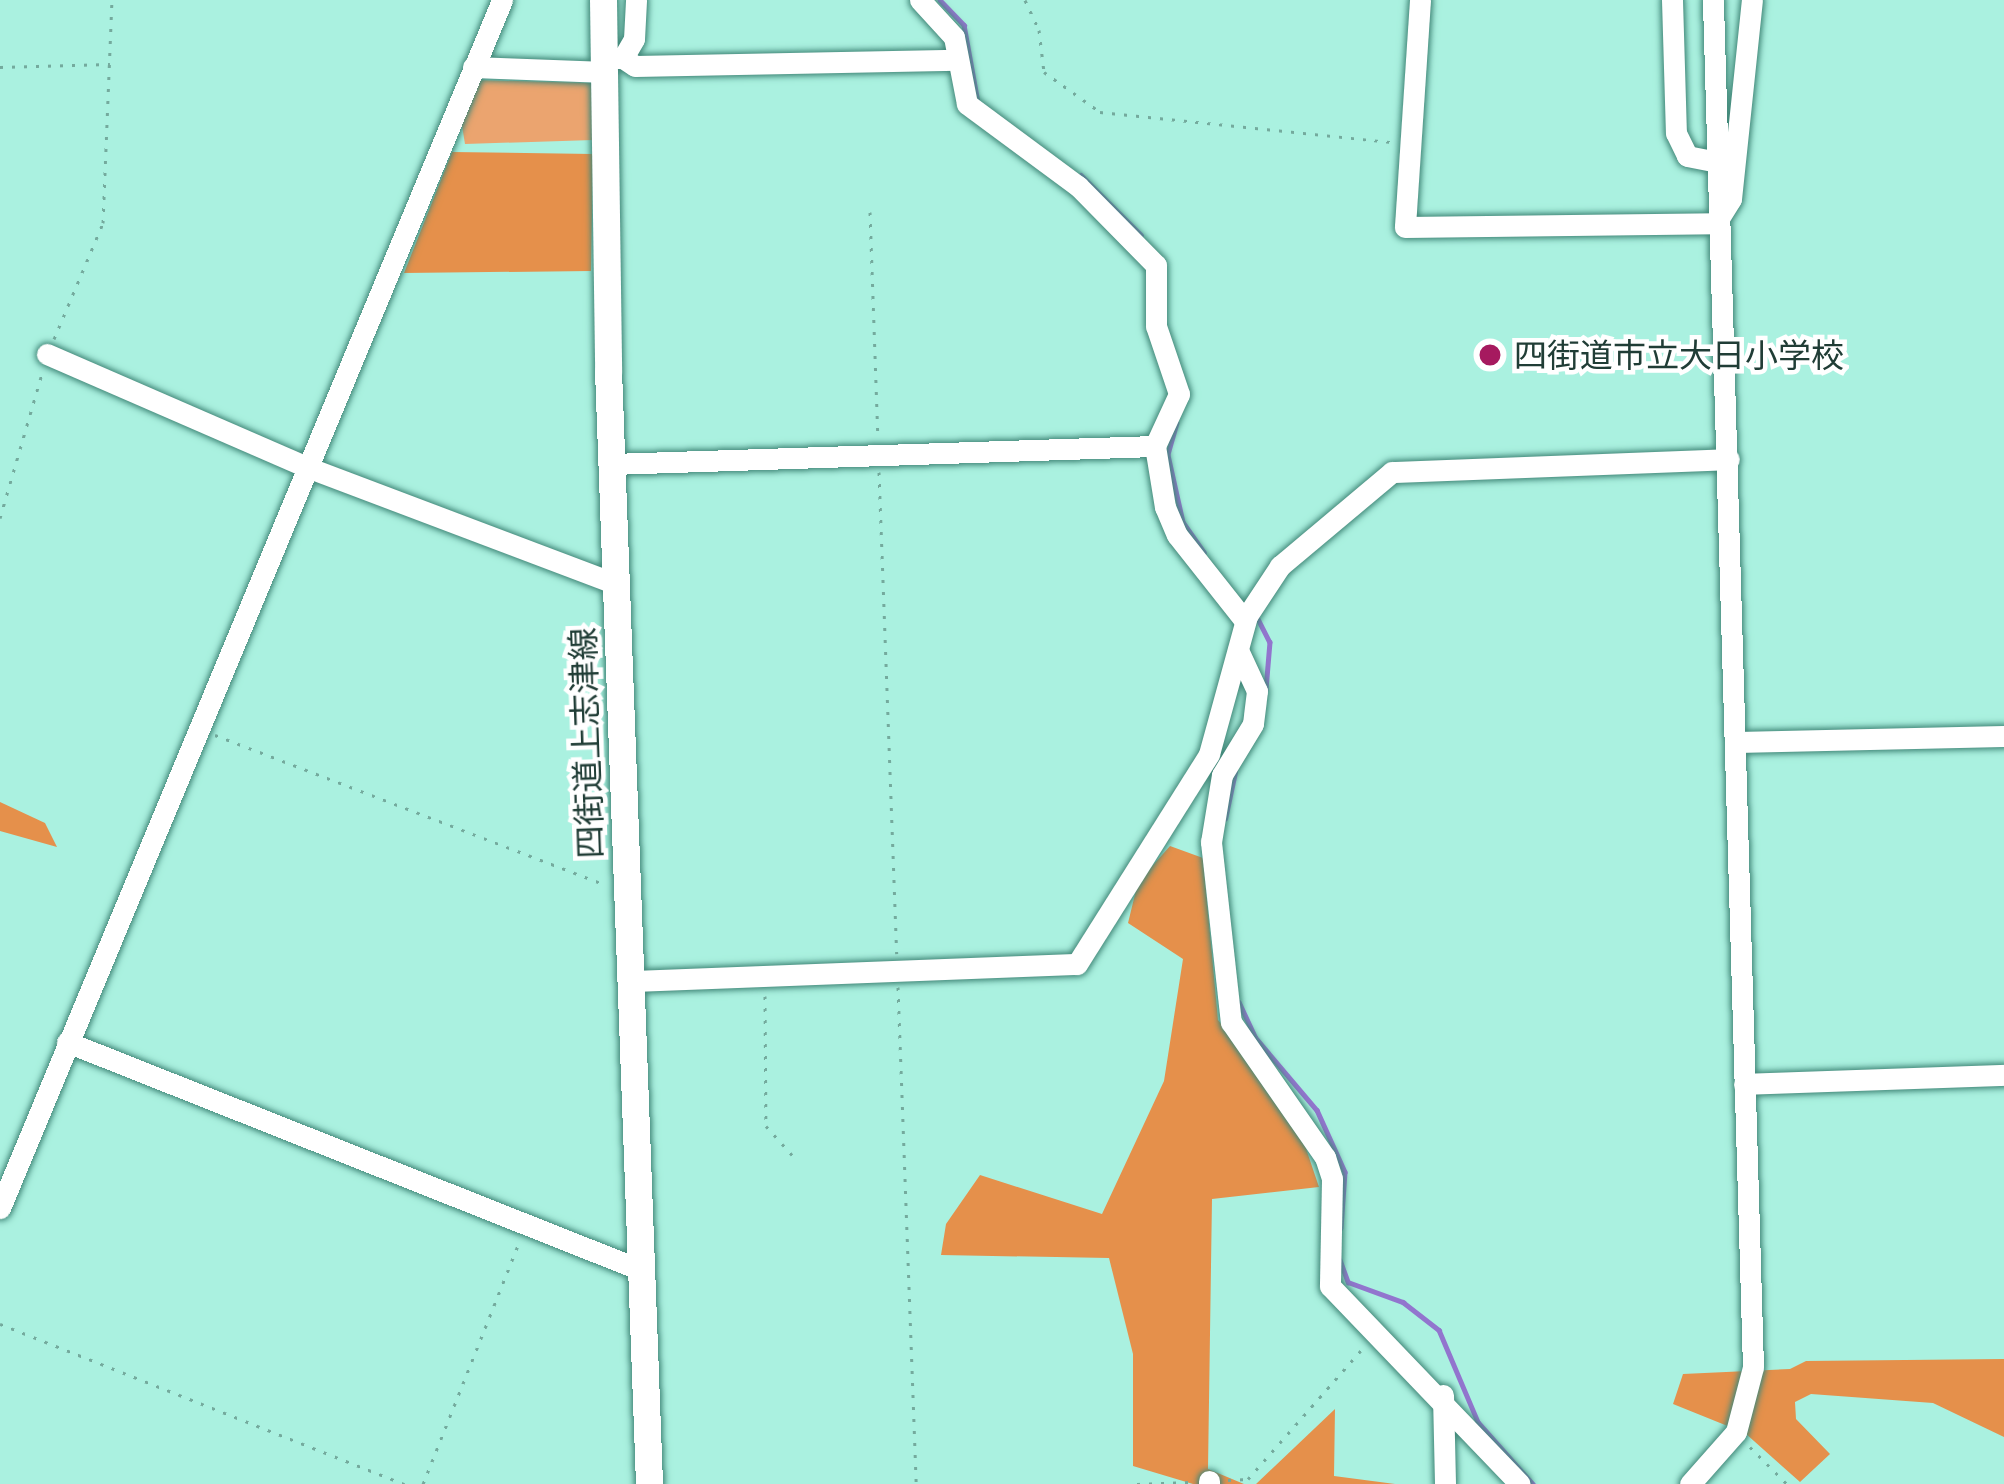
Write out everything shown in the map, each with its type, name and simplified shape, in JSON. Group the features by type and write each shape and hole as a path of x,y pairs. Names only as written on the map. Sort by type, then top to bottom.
{"main road":[{"name":"四街道上志津線","path":"603,0 612,63 612,464 649,1484"}],"street":[{"path":"0,1208 304,466 502,0"},
{"path":"612,63 634,39 636,0"},
{"path":"920,0 954,37 967,104 982,120 1078,186 1156,265 1156,326 1178,394 1155,446 1177,535 1250,612"},
{"path":"1420,0 1405,227 1716,223"},
{"path":"1672,0 1676,133 1687,156 1713,161"},
{"path":"1690,1484 1736,1432 1754,1366 1729,458 1713,161 1713,0"},
{"path":"1716,223 1731,199 1752,0"},
{"path":"473,68 957,60"},
{"path":"47,354 304,466 616,584"},
{"path":"612,464 1155,446"},
{"path":"631,981 1077,964 1209,754 1250,612 1280,566 1392,472 1729,458"},
{"path":"1238,650 1257,691 1253,724 1222,775 1211,842 1231,1022 1324,1157 1332,1179 1330,1286 1443,1395 1520,1484"},
{"path":"1736,742 2004,736"},
{"path":"67,1042 641,1270"},
{"path":"1744,1084 2004,1075"},
{"path":"1443,1395 1445,1484"}],"path":[{"path":"0,518 47,354 98,246 112,64 112,0"},
{"path":"1025,0 1039,29 1044,72 1100,112 1411,144"},
{"path":"0,67 112,64"},
{"path":"870,212 916,1484"},
{"path":"196,728 628,893"},
{"path":"765,976 766,1126 792,1155"},
{"path":"423,1484 526,1224"},
{"path":"0,1324 405,1484"},
{"path":"1137,1484 1248,1480 1378,1330"},
{"path":"1736,1432 1787,1484"}],"shaded area":[{"path":"476,80 591,83 593,140 465,144 460,114"},
{"path":"452,152 593,154 591,271 404,273"},
{"path":"0,802 45,823 57,847 0,831"},
{"path":"1170,846 1203,858 1218,1020 1294,1113 1319,1187 1212,1199 1208,1469 1244,1484 1193,1484 1133,1466 1133,1354 1109,1258 941,1255 946,1224 980,1175 1102,1214 1164,1081 1183,959 1128,923 1138,882"},
{"path":"2004,1359 2004,1437 1933,1403 1811,1394 1795,1402 1796,1419 1830,1454 1800,1482 1745,1433 1673,1404 1683,1374 1790,1369 1806,1361"},
{"path":"1335,1409 1334,1476 1395,1484 1256,1484"}],"waterway":[{"path":"940,0 964,25 978,103"},
{"path":"1081,175 1141,235"},
{"path":"1177,423 1168,455 1183,522 1204,552"},
{"path":"1256,615 1270,642 1266,690"},
{"path":"1225,819 1235,772"},
{"path":"1239,1002 1255,1037 1317,1110 1345,1172 1341,1228"},
{"path":"1339,1257 1348,1282 1403,1302 1439,1330 1478,1422 1533,1484"}],"place":[{"name":"四街道市立大日小学校","path":"1490,355"}]}
